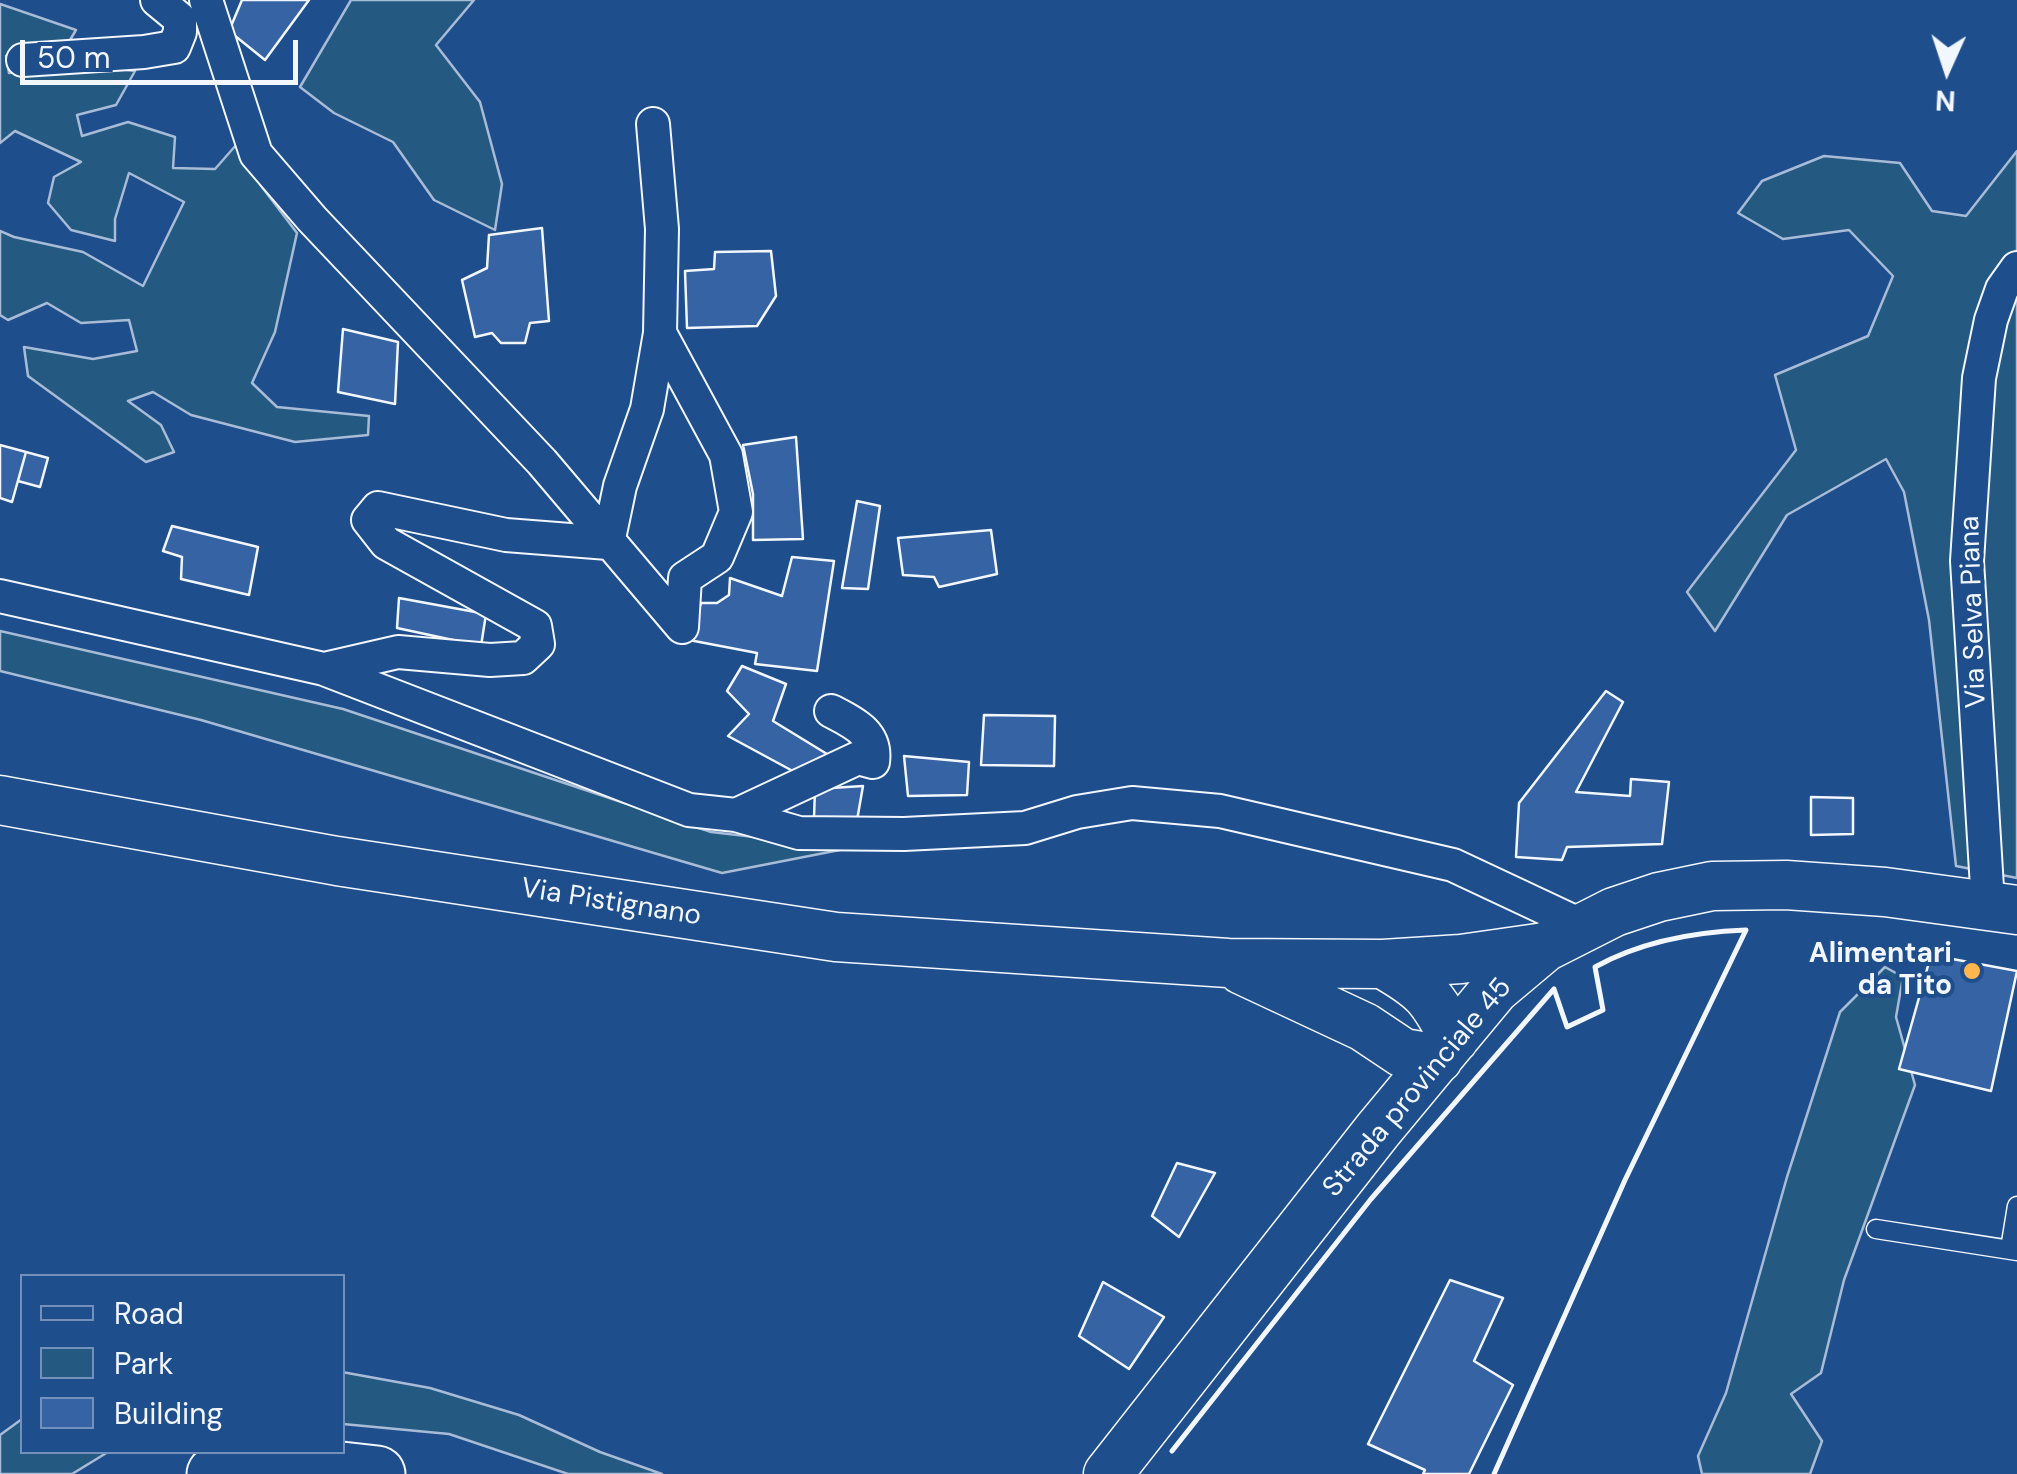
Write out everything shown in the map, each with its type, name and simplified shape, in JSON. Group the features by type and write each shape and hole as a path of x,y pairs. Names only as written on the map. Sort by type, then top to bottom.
{"highway":[{"path":"215,1474 315,1467 378,1474"}],"street":[{"path":"22,60 174,47 180,19 157,0"},
{"path":"206,0 256,154 312,219 542,462 682,627 684,578 717,557 736,512 726,455 660,333"},
{"path":"608,543 620,486 647,409 660,333 662,230 653,124"},
{"name":"Via Selva Piana","path":"2002,907 1967,561 1979,378 1990,320 2002,289 2017,268"},
{"path":"324,670 398,652 490,660 522,658 538,644 535,626 386,543 368,520 378,508 506,536 608,543"},
{"path":"0,596 324,670 689,810 736,815 799,834 1025,828 1077,812 1132,803 1220,811 1453,865 1564,936"},
{"path":"736,815 858,758 873,762 875,748 870,736 831,711"},
{"name":"Via Pistignano","path":"0,800 337,860 836,938 1228,963 1383,964 1461,959 1564,936"},
{"name":"Strada provinciale 45","path":"1108,1474 1378,1130 1495,989 1564,936 1659,896 1712,886 1786,884 2002,907"},
{"path":"1228,963 1364,1027 1403,1052 1446,1049 1435,1002 1418,984 1383,964"},
{"path":"1364,1027 1377,1055 1382,1085 1378,1130"}],"lane":[{"path":"1876,1230 2013,1250 2017,1206"}],"green space":[{"path":"351,0 474,0 436,45 480,102 502,184 495,230 434,200 393,142 334,113 300,87"},
{"path":"0,4 76,30 67,45 6,56 9,73 87,65 135,71 116,105 77,115 82,136 128,122 175,137 173,168 215,169 237,144 262,187 297,233 275,332 252,383 277,407 369,416 368,435 295,442 191,415 153,392 128,401 161,425 174,452 146,462 28,376 24,347 93,359 137,351 129,320 81,323 47,303 8,320 0,315 0,231 83,252 143,286 184,202 129,173 115,219 115,241 71,230 48,203 54,177 81,162 15,131 0,143"},
{"path":"2017,151 2017,878 1956,866 1929,620 1904,492 1886,459 1787,515 1715,631 1687,592 1796,450 1775,375 1868,336 1893,276 1849,230 1783,239 1738,213 1762,181 1824,156 1900,163 1932,211 1966,216"},
{"path":"0,631 343,709 711,832 850,848 722,873 201,720 0,671"},
{"path":"1885,967 1903,977 1896,1017 1915,1085 1844,1280 1821,1373 1791,1394 1822,1441 1810,1474 1702,1474 1698,1456 1726,1393 1787,1177 1840,1012"},
{"path":"345,1373 430,1388 519,1415 600,1452 662,1474 568,1474 449,1434 345,1424"},
{"path":"20,1420 20,1454 105,1454 72,1474 0,1474 0,1435"}],"building":[{"path":"242,0 309,0 265,60 229,31"},
{"path":"542,228 549,321 530,323 525,343 501,343 492,333 475,337 462,280 487,268 489,235"},
{"path":"771,251 776,296 757,326 687,328 685,271 714,269 715,252"},
{"path":"343,329 398,342 395,404 338,392"},
{"path":"796,437 803,539 753,540 753,494 743,445"},
{"path":"0,445 26,452 12,502 0,498"},
{"path":"26,452 48,458 40,487 18,481"},
{"path":"857,501 880,506 868,589 842,588"},
{"path":"172,526 258,547 249,595 181,579 182,557 163,551"},
{"path":"991,530 997,574 939,587 934,577 903,575 898,538"},
{"path":"792,557 834,561 817,671 755,664 757,653 689,640 701,603 717,603 729,595 730,578 782,596"},
{"path":"399,598 486,614 481,646 397,628"},
{"path":"742,666 786,684 773,721 827,754 824,769 802,776 728,736 749,714 727,691"},
{"path":"1606,691 1623,702 1576,792 1630,796 1631,779 1669,782 1662,844 1567,847 1562,860 1516,857 1519,803"},
{"path":"984,715 1055,716 1054,766 981,765"},
{"path":"904,756 969,762 967,795 908,796"},
{"path":"863,786 856,826 814,818 815,789"},
{"path":"1811,797 1853,798 1853,834 1811,835"},
{"path":"1931,955 2017,971 1991,1091 1899,1069"},
{"path":"1177,1163 1215,1173 1179,1237 1152,1216"},
{"path":"1450,1280 1503,1298 1474,1361 1513,1385 1469,1474 1423,1474 1425,1470 1368,1444"},
{"path":"1103,1282 1164,1317 1129,1369 1079,1336"}],"wall":[{"path":"1172,1451 1371,1199 1554,989 1567,1027 1603,1010 1595,967 1668,939 1746,930 1625,1180 1494,1474"}],"place":[{"name":"Alimentari da Tito","path":"1972,971"}]}
